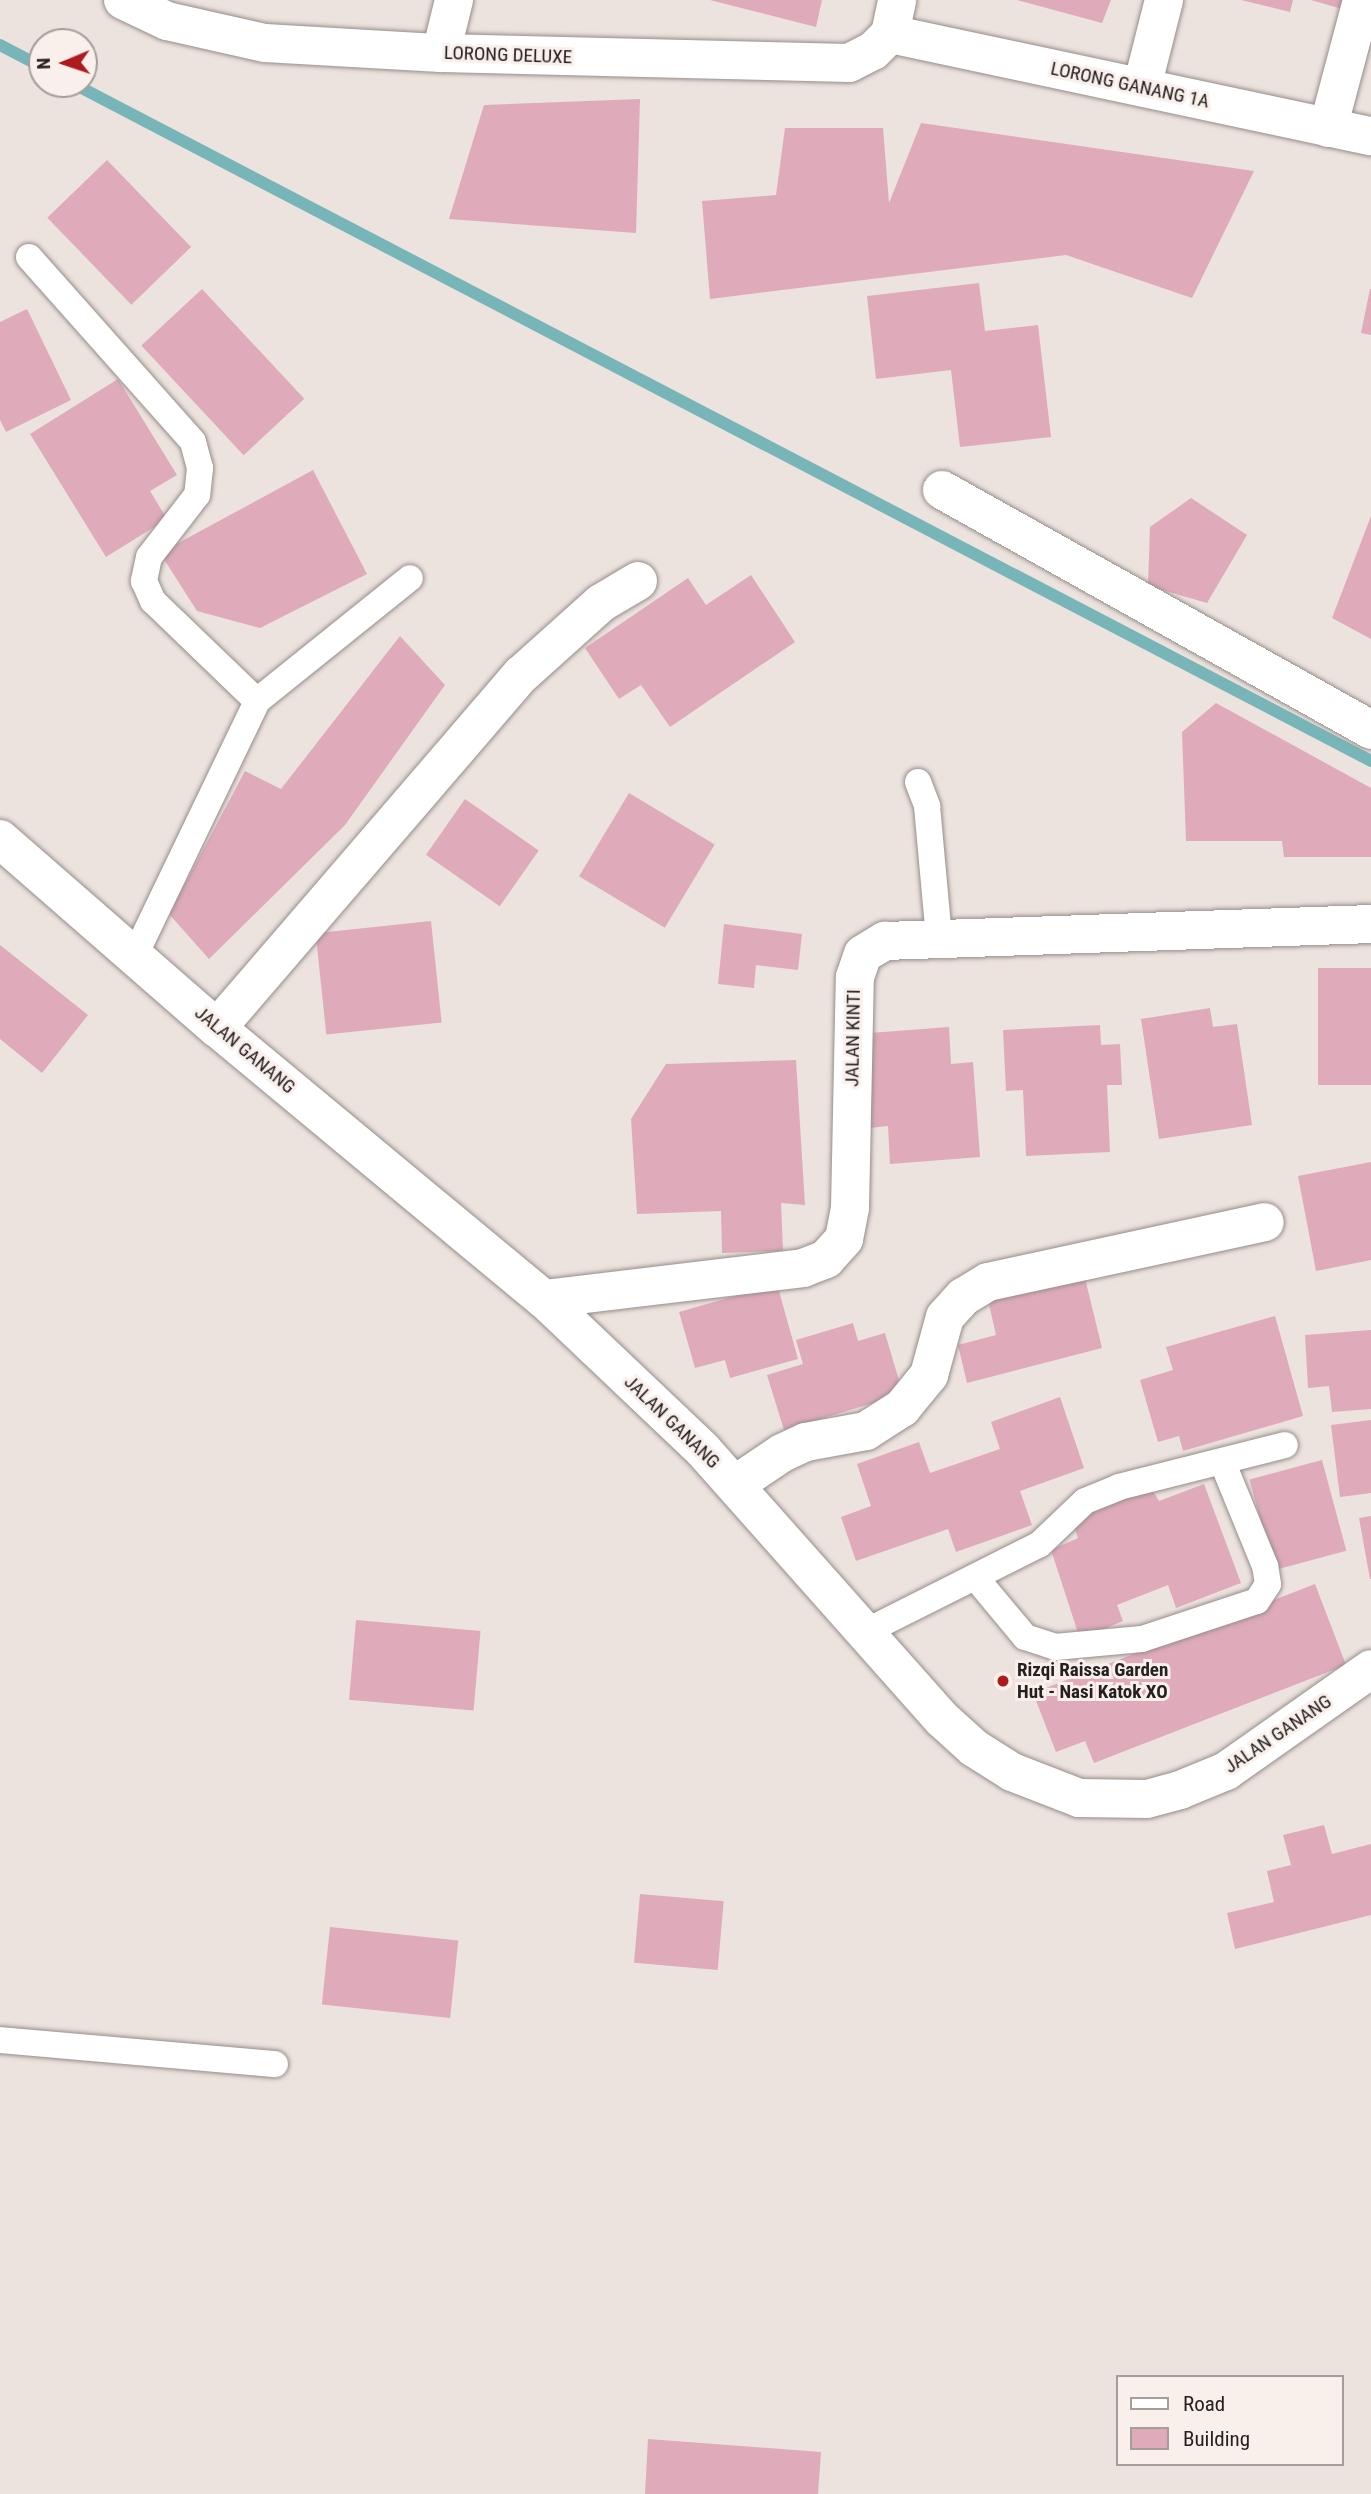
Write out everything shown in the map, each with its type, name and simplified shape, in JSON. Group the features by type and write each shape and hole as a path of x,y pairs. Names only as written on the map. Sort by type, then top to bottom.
{"street":[{"path":"442,53 454,0"},
{"path":"1142,87 1164,0"},
{"path":"1328,128 1362,0"},
{"name":"LORONG DELUXE","path":"128,1 167,21 265,43 442,53 849,63 873,51 893,17"},
{"name":"LORONG GANANG 1A","path":"893,17 1142,87 1371,136"},
{"path":"942,490 1371,730"},
{"path":"217,1028 522,674 601,603 638,582"},
{"name":"JALAN GANANG","path":"0,839 217,1028 544,1299 736,1484 863,1633 974,1748 1046,1786 1079,1798 1112,1801 1147,1799 1226,1771 1371,1669"},
{"name":"JALAN KINTI","path":"544,1299 803,1268 826,1259 844,1239 850,1208 855,977 863,954 885,941 1371,924"},
{"path":"736,1484 782,1453 806,1442 838,1440 866,1431 902,1408 929,1375 945,1317 963,1297 988,1282 1265,1222"}],"lane":[{"path":"29,257 193,442 200,468 197,495 149,557 144,581 153,601 257,701"},
{"path":"135,955 257,701 410,578"},
{"path":"918,782 927,806 939,939"},
{"path":"863,1633 1040,1544 1085,1501 1119,1487 1285,1445"},
{"path":"975,1577 1025,1637 1055,1647 1142,1639 1257,1601 1268,1584 1265,1566 1222,1461"},
{"path":"0,2040 275,2064"}],"building":[{"path":"710,0 822,0 816,27"},
{"path":"1017,0 1111,0 1102,23"},
{"path":"1241,0 1293,0 1290,12"},
{"path":"1311,0 1344,0 1342,9"},
{"path":"640,99 636,233 449,219 484,105"},
{"path":"921,123 1254,171 1192,298 1066,255 710,299 702,201 776,195 785,128 883,128 889,203"},
{"path":"107,160 191,247 131,305 47,218"},
{"path":"979,283 985,331 1038,325 1051,437 960,447 951,370 876,379 867,296"},
{"path":"202,289 304,399 244,455 141,346"},
{"path":"1371,289 1371,335 1361,333"},
{"path":"27,309 71,400 6,432 0,420 0,322"},
{"path":"118,379 177,475 150,491 167,519 106,557 30,434"},
{"path":"313,470 367,574 260,628 197,611 160,553"},
{"path":"1191,498 1247,535 1207,603 1148,586 1150,527"},
{"path":"1371,516 1371,639 1332,618"},
{"path":"751,575 795,642 670,727 641,685 619,699 585,648 688,578 706,605"},
{"path":"400,636 445,685 345,825 209,959 169,914 245,771 281,789"},
{"path":"1216,703 1371,788 1371,857 1284,857 1282,841 1186,841 1182,732"},
{"path":"629,793 715,845 665,928 579,876"},
{"path":"465,799 539,851 500,906 426,855"},
{"path":"431,921 442,1022 326,1035 316,933"},
{"path":"724,924 802,934 798,970 756,965 754,988 718,984"},
{"path":"0,945 88,1015 42,1073 0,1039"},
{"path":"1318,968 1371,968 1371,1085 1318,1085"},
{"path":"1210,1008 1213,1027 1237,1024 1252,1125 1159,1139 1141,1019"},
{"path":"1100,1025 1101,1045 1120,1044 1122,1085 1107,1085 1110,1152 1026,1156 1023,1090 1006,1091 1003,1030"},
{"path":"949,1027 951,1064 973,1062 980,1157 890,1164 888,1126 859,1129 857,1034"},
{"path":"796,1060 805,1205 781,1203 783,1251 722,1253 721,1211 637,1214 631,1119 666,1064"},
{"path":"1371,1162 1371,1260 1316,1271 1298,1176"},
{"path":"1082,1266 1102,1348 967,1383 958,1345 996,1335 986,1291"},
{"path":"777,1284 798,1359 730,1378 725,1360 695,1368 679,1312"},
{"path":"1275,1316 1303,1416 1183,1451 1179,1436 1158,1442 1140,1380 1173,1370 1166,1347"},
{"path":"853,1323 858,1341 885,1333 903,1394 784,1430 767,1375 803,1364 796,1340"},
{"path":"1371,1330 1371,1409 1332,1412 1329,1386 1308,1388 1305,1335"},
{"path":"1060,1397 1084,1468 1020,1491 1032,1525 956,1552 948,1529 856,1561 841,1517 871,1506 857,1464 919,1442 930,1473 1000,1449 991,1422"},
{"path":"1371,1420 1371,1493 1340,1497 1331,1425"},
{"path":"1322,1460 1346,1551 1274,1570 1250,1479"},
{"path":"1204,1484 1241,1583 1176,1608 1168,1585 1117,1605 1123,1621 1080,1639 1051,1550 1078,1538 1071,1517 1150,1486 1159,1501"},
{"path":"1371,1516 1371,1579 1370,1579 1359,1518"},
{"path":"1315,1584 1346,1665 1094,1763 1085,1741 1056,1752 1033,1693"},
{"path":"356,1620 481,1631 474,1711 349,1700"},
{"path":"1324,1825 1332,1854 1371,1844 1371,1915 1235,1949 1227,1913 1274,1902 1267,1871 1291,1865 1283,1835"},
{"path":"640,1894 724,1901 718,1970 634,1963"},
{"path":"330,1927 458,1940 450,2018 322,2005"},
{"path":"648,2439 821,2452 818,2494 645,2494"}],"waterway":[{"path":"0,45 28,60"},
{"path":"98,97 1371,761"}],"place":[{"name":"Rizqi Raissa Garden Hut - Nasi Katok XO","path":"1003,1681"}]}
